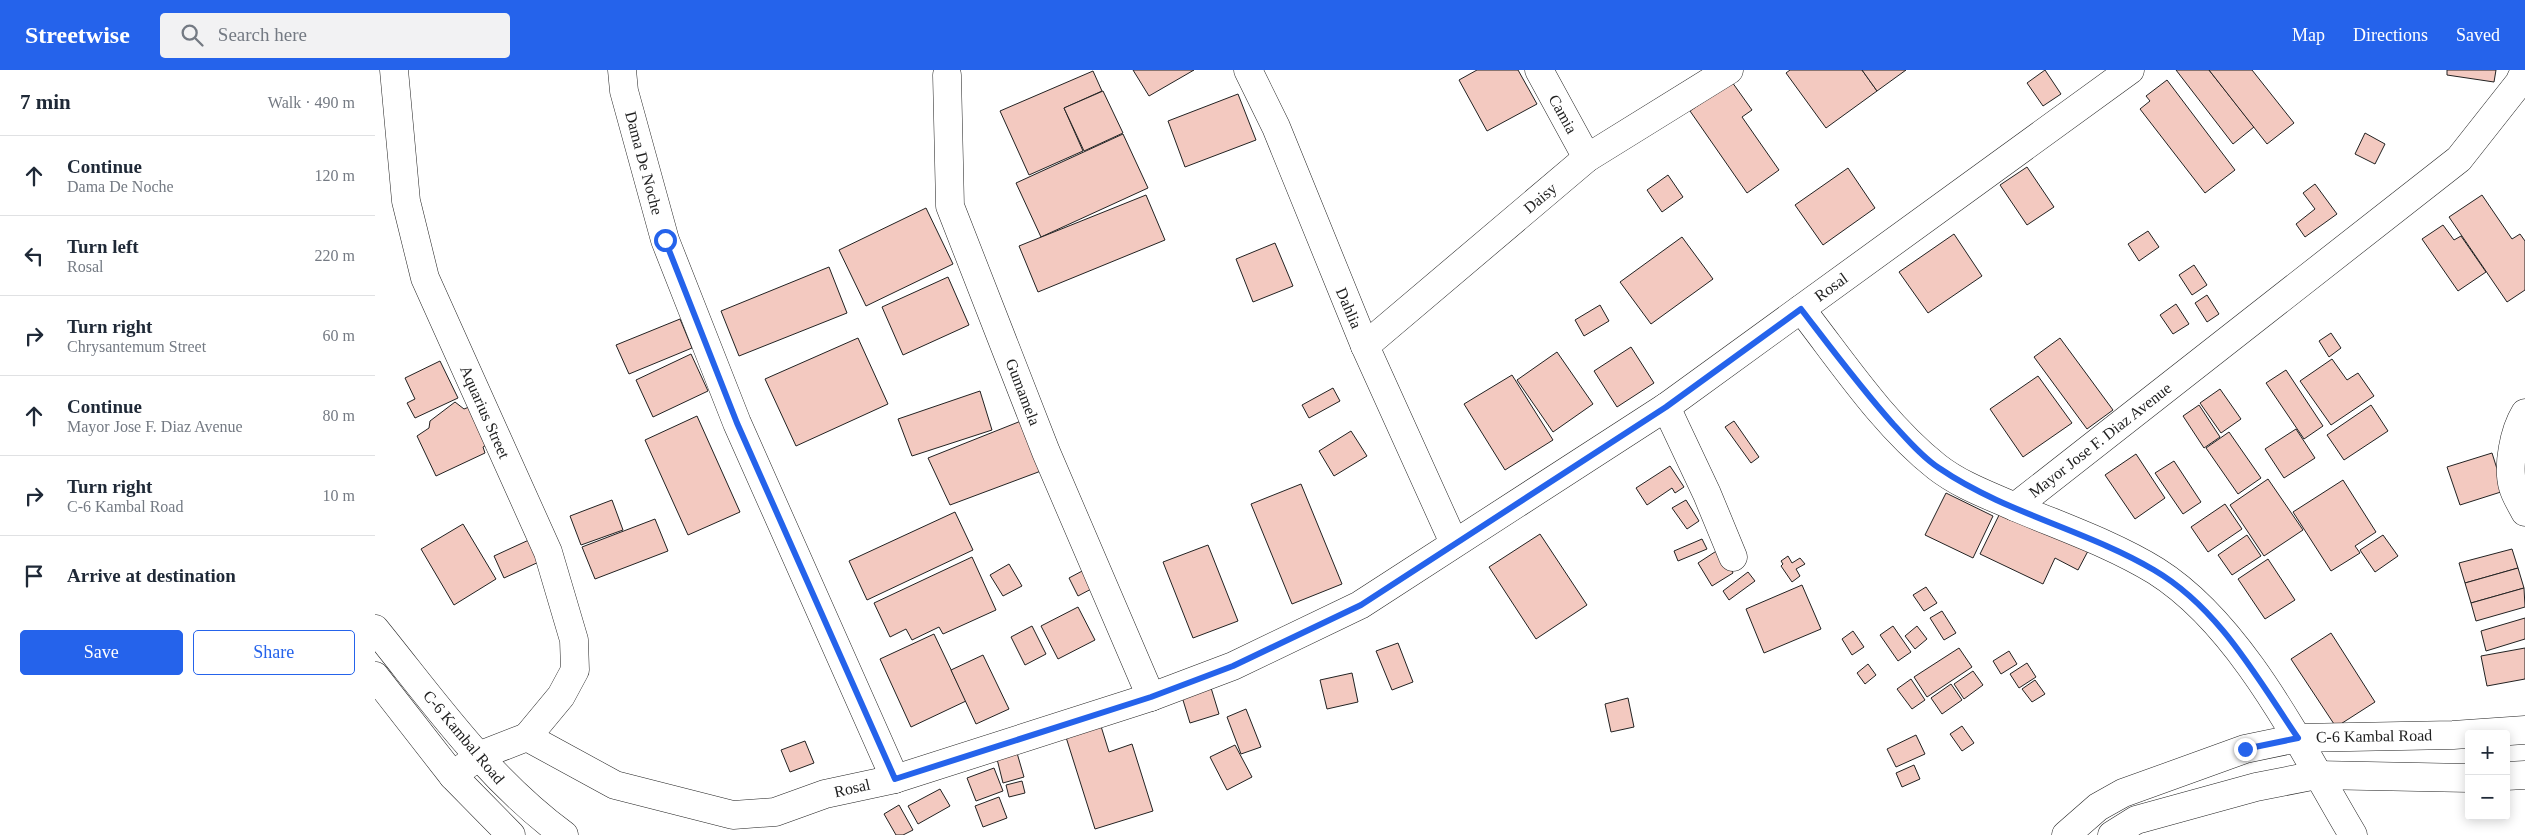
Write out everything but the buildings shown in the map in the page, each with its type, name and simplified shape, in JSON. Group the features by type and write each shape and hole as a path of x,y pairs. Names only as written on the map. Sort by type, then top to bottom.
{"street":[{"name":"Aquarius Street","path":"394,70 406,201 425,278 548,552 574,640 575,670 561,696 527,737"},
{"name":"Dama De Noche","path":"622,70 624,91 665,240 737,423 895,779"},
{"name":"Dahlia","path":"1248,70 1276,127 1365,346 1454,543"},
{"name":"Camia","path":"1539,70 1587,158"},
{"name":"Daisy","path":"1365,346 1587,158 1729,70"},
{"name":"Rosal","path":"527,737 615,785 733,815 775,812 825,794 895,779 1151,697 1233,666 1361,605 1666,407 2130,70"},
{"name":"Mayor Jose F. Diaz Avenue","path":"2353,835 2317,775 2298,738 2226,634 2196,601 2156,571 2104,544 2015,507 2459,159 2519,83 2525,70"},
{"name":"Gumamela","path":"947,76 950,206 1046,452 1151,697"},
{"path":"1801,309 1873,401 1911,443 1938,468 1960,481 2015,507"},
{"path":"1666,407 1707,494 1733,557"},
{"path":"2525,413 2519,423 2512,454 2513,487 2525,512"},
{"name":"C-6 Kambal Road","path":"375,629 478,756 529,809 564,835"},
{"name":"C-6 Kambal Road","path":"375,676 453,776 511,835"},
{"name":"C-6 Kambal Road","path":"2066,835 2098,807 2123,793 2245,749 2298,738 2525,730"},
{"path":"453,776 478,756 527,737"},
{"path":"2112,835 2136,820 2256,787 2317,775 2465,778"},
{"path":"2510,776 2525,775"}],"route":[{"path":"665,240 737,423 895,779 1151,697 1233,666 1361,605 1666,407 1801,309 1873,401 1911,443 1938,468 1968,486 2104,544 2156,571 2196,601 2226,634 2298,738 2245,749"}]}
